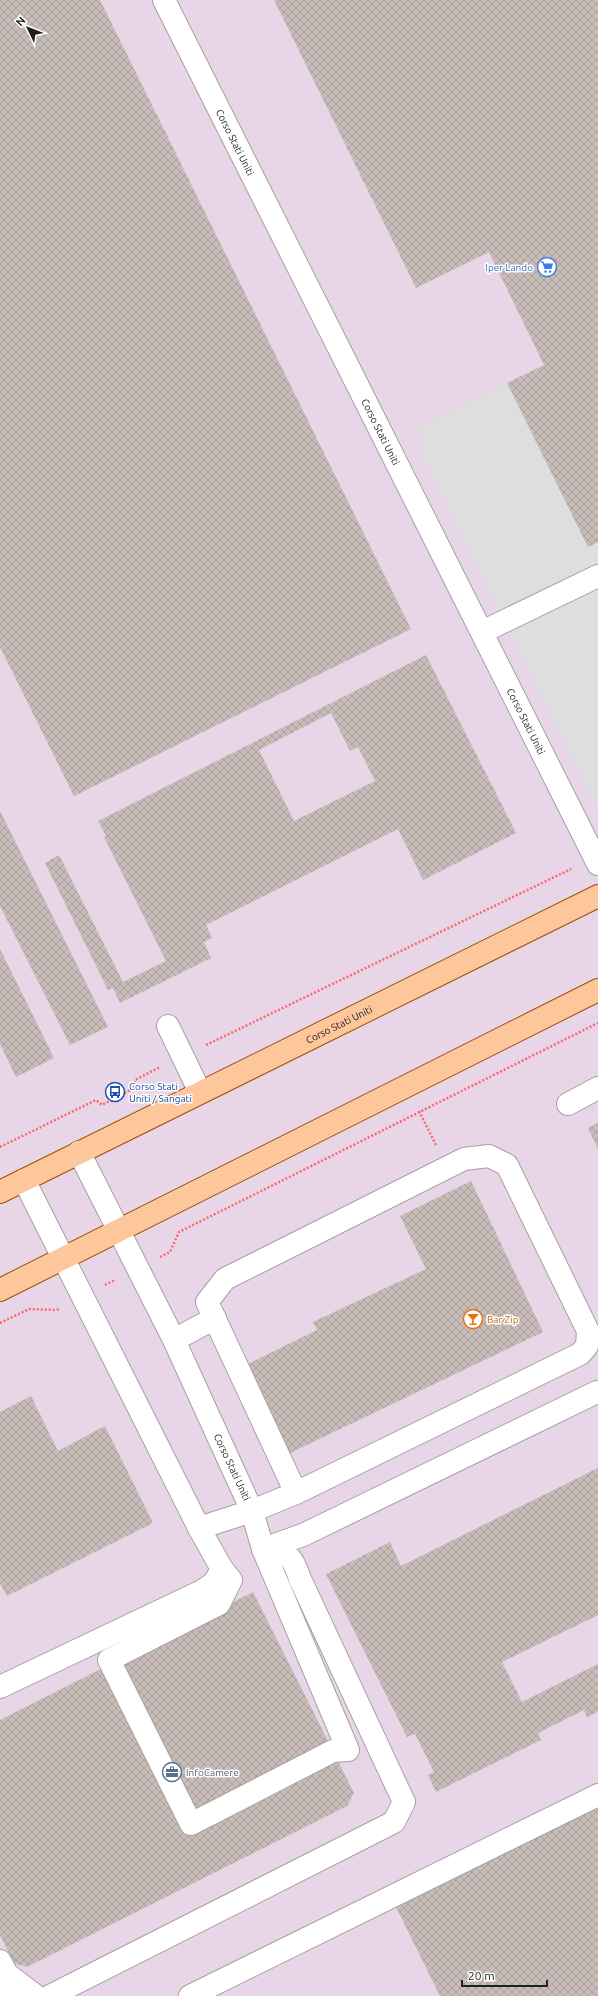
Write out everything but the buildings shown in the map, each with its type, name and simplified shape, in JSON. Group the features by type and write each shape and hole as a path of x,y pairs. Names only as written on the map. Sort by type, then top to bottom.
{"main road":[{"name":"Corso Stati Uniti","path":"0,1192 598,896"},
{"path":"0,1290 119,1232 598,990"}],"street":[{"name":"Corso Stati Uniti","path":"164,0 598,864"},
{"path":"482,632 598,576"},
{"path":"168,1026 200,1092"},
{"path":"568,1104 598,1088"},
{"name":"Corso Stati Uniti","path":"79,1152 174,1340 252,1511 199,1528"},
{"path":"24,1180 199,1528 222,1568 232,1580 219,1604 109,1660 191,1824 333,1751 348,1750 263,1549 252,1511 296,1493 580,1354 587,1346 588,1331 506,1164 489,1156 464,1159 225,1279 207,1302 296,1493"},
{"path":"174,1340 215,1318"},
{"path":"263,1549 303,1535 596,1392"},
{"path":"50,1996 394,1822 404,1802 300,1579 294,1562 286,1554 263,1549"},
{"path":"0,1687 202,1591 214,1583 222,1568"},
{"path":"190,1996 598,1795"},
{"path":"0,1961 6,1974 9,1988 36,1996"}],"path":[{"path":"203,1047 570,869"},
{"path":"170,1252 179,1232 598,1023"},
{"path":"0,1147 96,1100 102,1105 134,1088 135,1080 162,1066"},
{"path":"419,1111 448,1167"},
{"path":"104,1286 116,1280"},
{"path":"0,1323 30,1309 56,1310"}],"shaded area":[{"path":"0,0 598,0 598,1996 0,1996"},
{"path":"507,383 588,547 598,542 598,811 418,448 424,444 416,429"}],"place":[{"name":"Iper Lando","path":"547,267"},
{"name":"Corso Stati Uniti / Sangati","path":"115,1092"},
{"name":"Bar Zip","path":"473,1319"},
{"name":"InfoCamere","path":"172,1772"}]}
